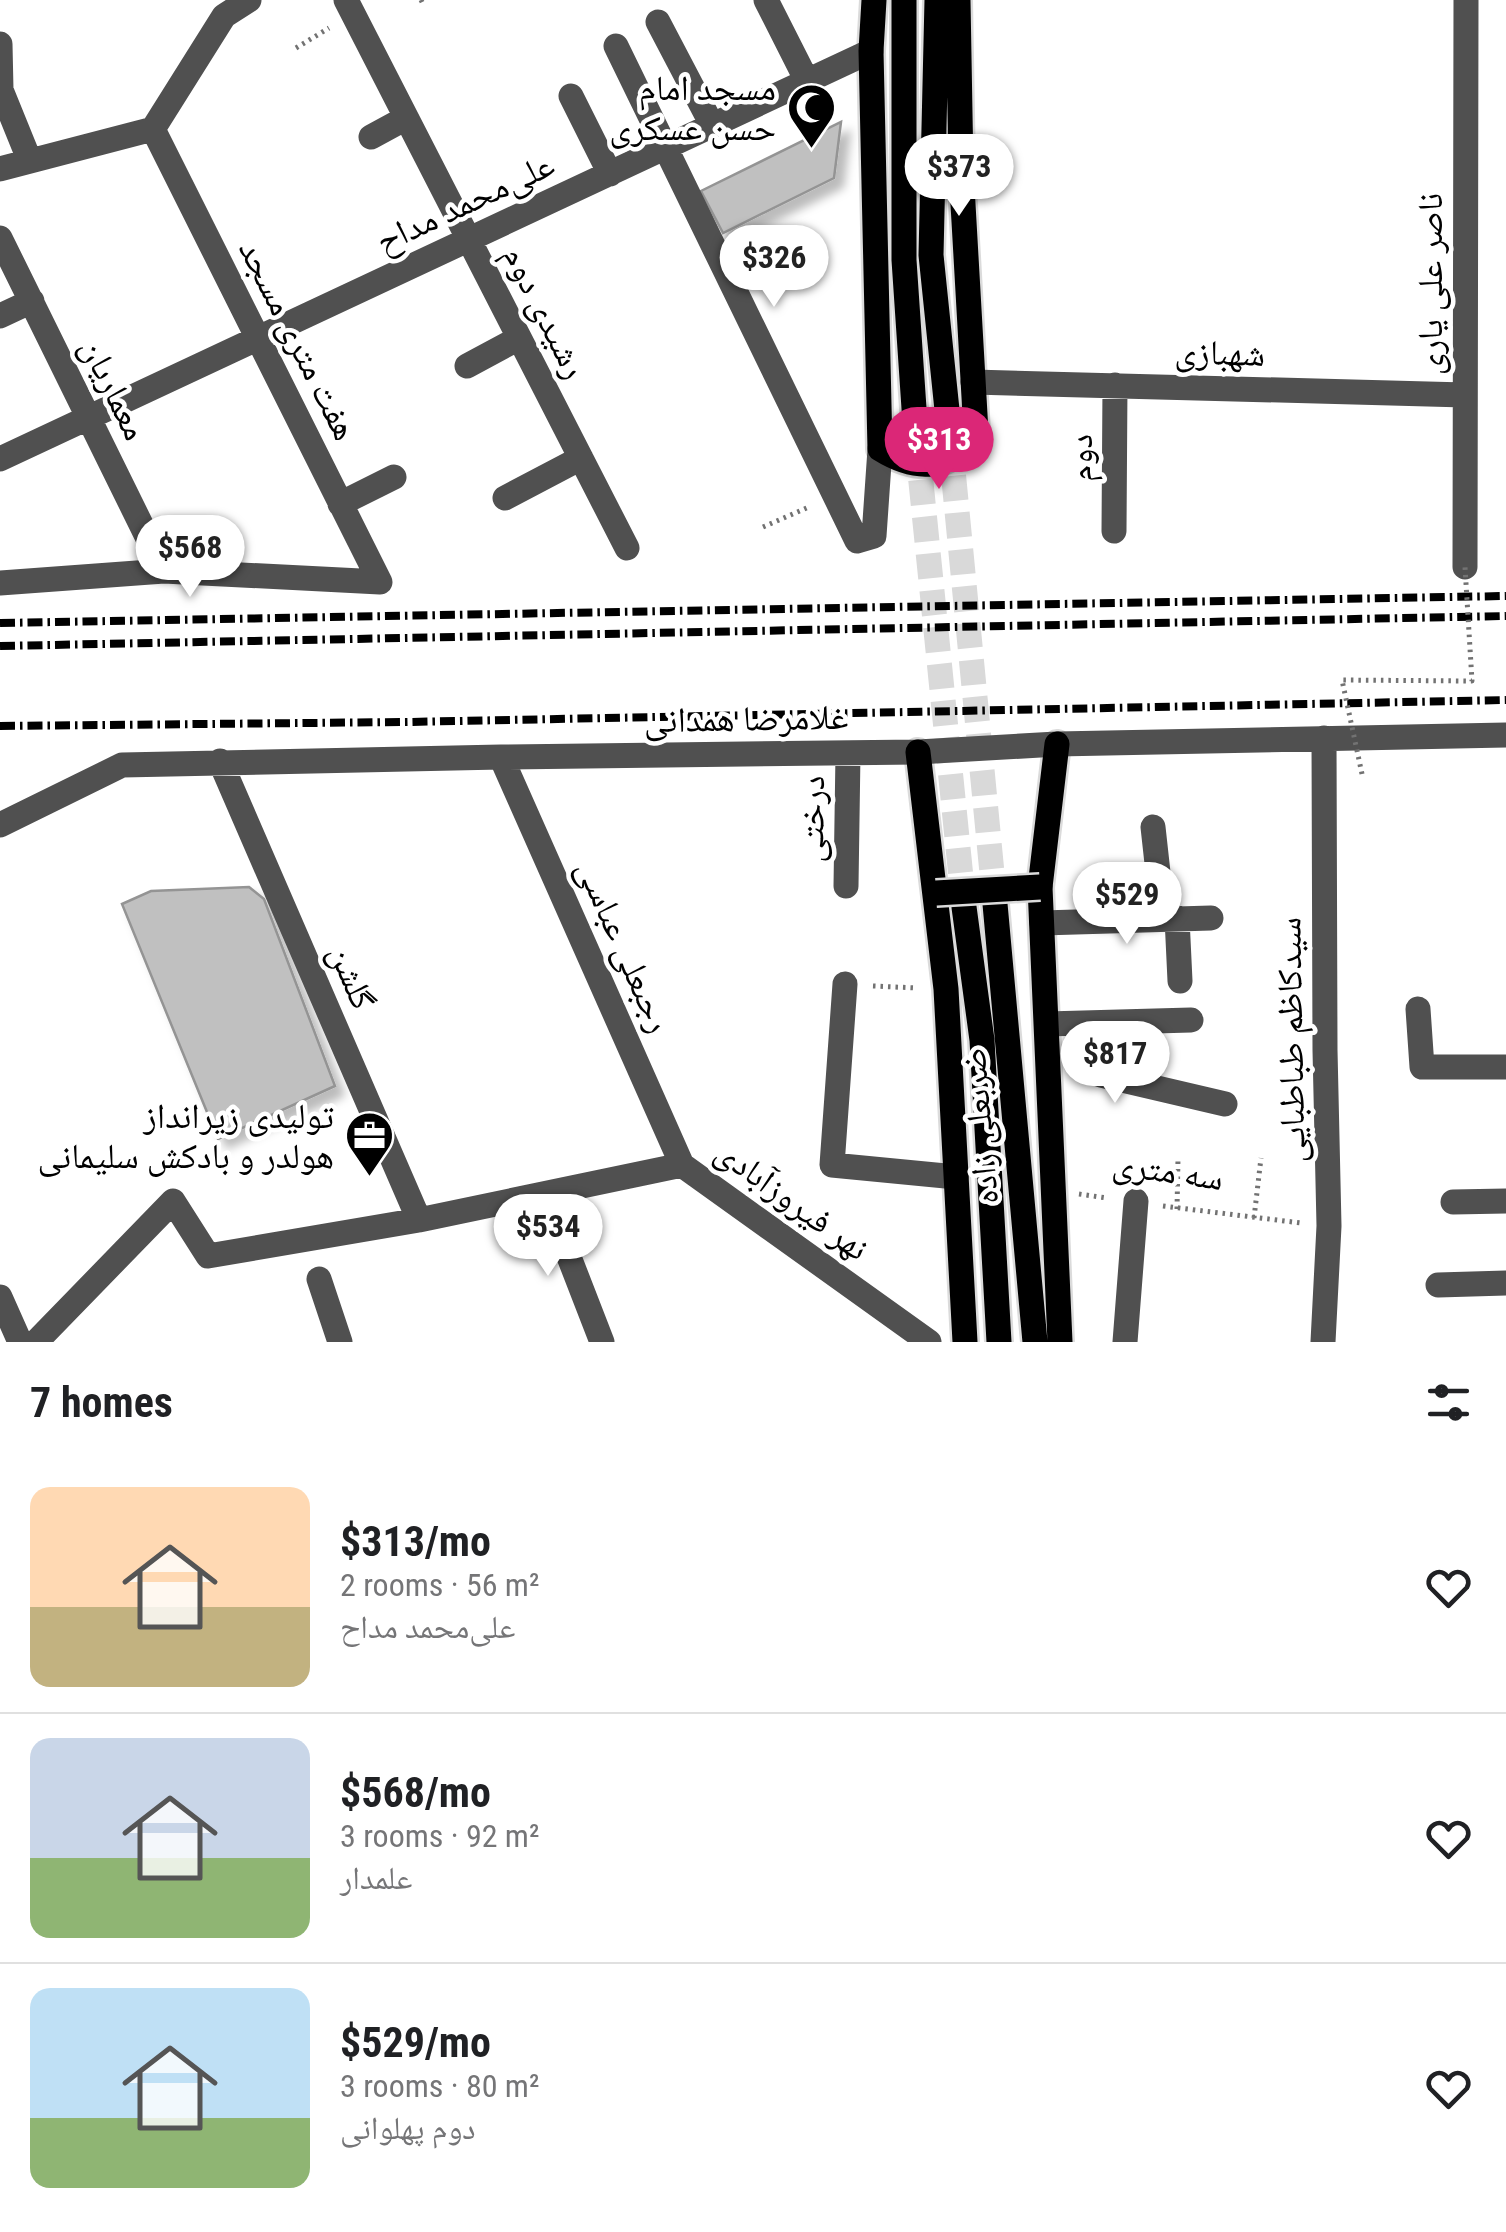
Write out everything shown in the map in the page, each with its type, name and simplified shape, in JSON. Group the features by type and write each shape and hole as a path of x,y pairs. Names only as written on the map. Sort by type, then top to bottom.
{"main road":[{"path":"874,0 871,51 880,449 897,460 932,466 966,448 976,432 961,169 958,0"},
{"path":"904,0 904,260 916,438"},
{"path":"937,0 931,255 950,438"},
{"path":"1058,744 1040,887 1060,1342"},
{"path":"918,752 946,989 966,1342"},
{"path":"936,893 1040,887"},
{"name":"ضربعلی زاده","path":"994,904 1035,1342"},
{"name":"ضربعلی زاده","path":"964,907 982,1040 1000,1342"}],"street":[{"path":"0,169 153,130 224,8 250,0"},
{"path":"766,0 807,82"},
{"name":"ناصر علی یاری","path":"1465,567 1466,0"},
{"name":"رشیدی دوم","path":"350,7 627,548"},
{"path":"658,22 712,126"},
{"path":"0,44 0,90 29,159"},
{"path":"616,46 857,540 874,536 880,449"},
{"name":"علی‌محمد مداح","path":"0,459 871,51"},
{"path":"571,96 610,174"},
{"path":"372,137 406,118"},
{"name":"هفت متری مسجد","path":"153,130 380,582 164,571"},
{"name":"معماریان","path":"0,238 164,571"},
{"path":"0,316 32,301"},
{"path":"467,366 519,338"},
{"name":"شهبازی","path":"973,382 1466,395"},
{"name":"دوم","path":"1114,386 1114,531"},
{"path":"505,498 581,458"},
{"path":"340,504 394,477"},
{"path":"0,582 164,571"},
{"name":"غلامرضا همدانی","path":"0,825 122,765 918,752 1058,744 1506,734"},
{"name":"سیدکاظم طباطبایی","path":"1322,1342 1330,1226 1324,738"},
{"name":"درختی","path":"846,886 848,753"},
{"name":"رجبعلی عباسی","path":"501,756 682,1165"},
{"name":"گلشن","path":"220,761 419,1220"},
{"path":"1153,826 1180,981"},
{"path":"1042,923 1211,918"},
{"path":"845,984 832,1164 956,1177"},
{"path":"1418,1009 1422,1067 1506,1067"},
{"path":"1047,1024 1191,1020"},
{"path":"1099,1024 1101,1075 1226,1104"},
{"name":"نهر فیروزآبادی","path":"36,1342 173,1200 208,1256 419,1220 682,1165 929,1342"},
{"path":"545,1195 602,1342"},
{"path":"1125,1342 1136,1201"},
{"path":"1453,1202 1506,1202"},
{"path":"319,1279 340,1342"},
{"path":"1438,1285 1506,1282"},
{"path":"0,1297 20,1342"}],"path":[{"path":"296,48 350,7"},
{"path":"763,527 834,496"},
{"path":"1362,774 1342,680 1472,681 1465,567"},
{"path":"845,984 946,989"},
{"path":"1176,1209 1178,1158"},
{"path":"1254,1218 1261,1158"},
{"name":"سه متری","path":"1056,1192 1330,1226"}],"building":[{"name":"مسجد امام حسن عسکری","path":"841,122 834,178 723,233 701,191"},
{"path":"249,887 264,899 335,1086 218,1139 122,904 151,891"}],"tunnel":[{"path":"950,439 995,904"},
{"path":"917,443 964,907"}],"railway":[{"path":"0,623 1506,596"},
{"path":"0,646 1506,616"},
{"path":"0,726 407,722 1506,700"}],"place":[{"name":"مسجد امام حسن عسکری","path":"811,150"},
{"name":"تولیدی زیرانداز هولدر و بادکش سلیمانی","path":"369,1178"}]}
